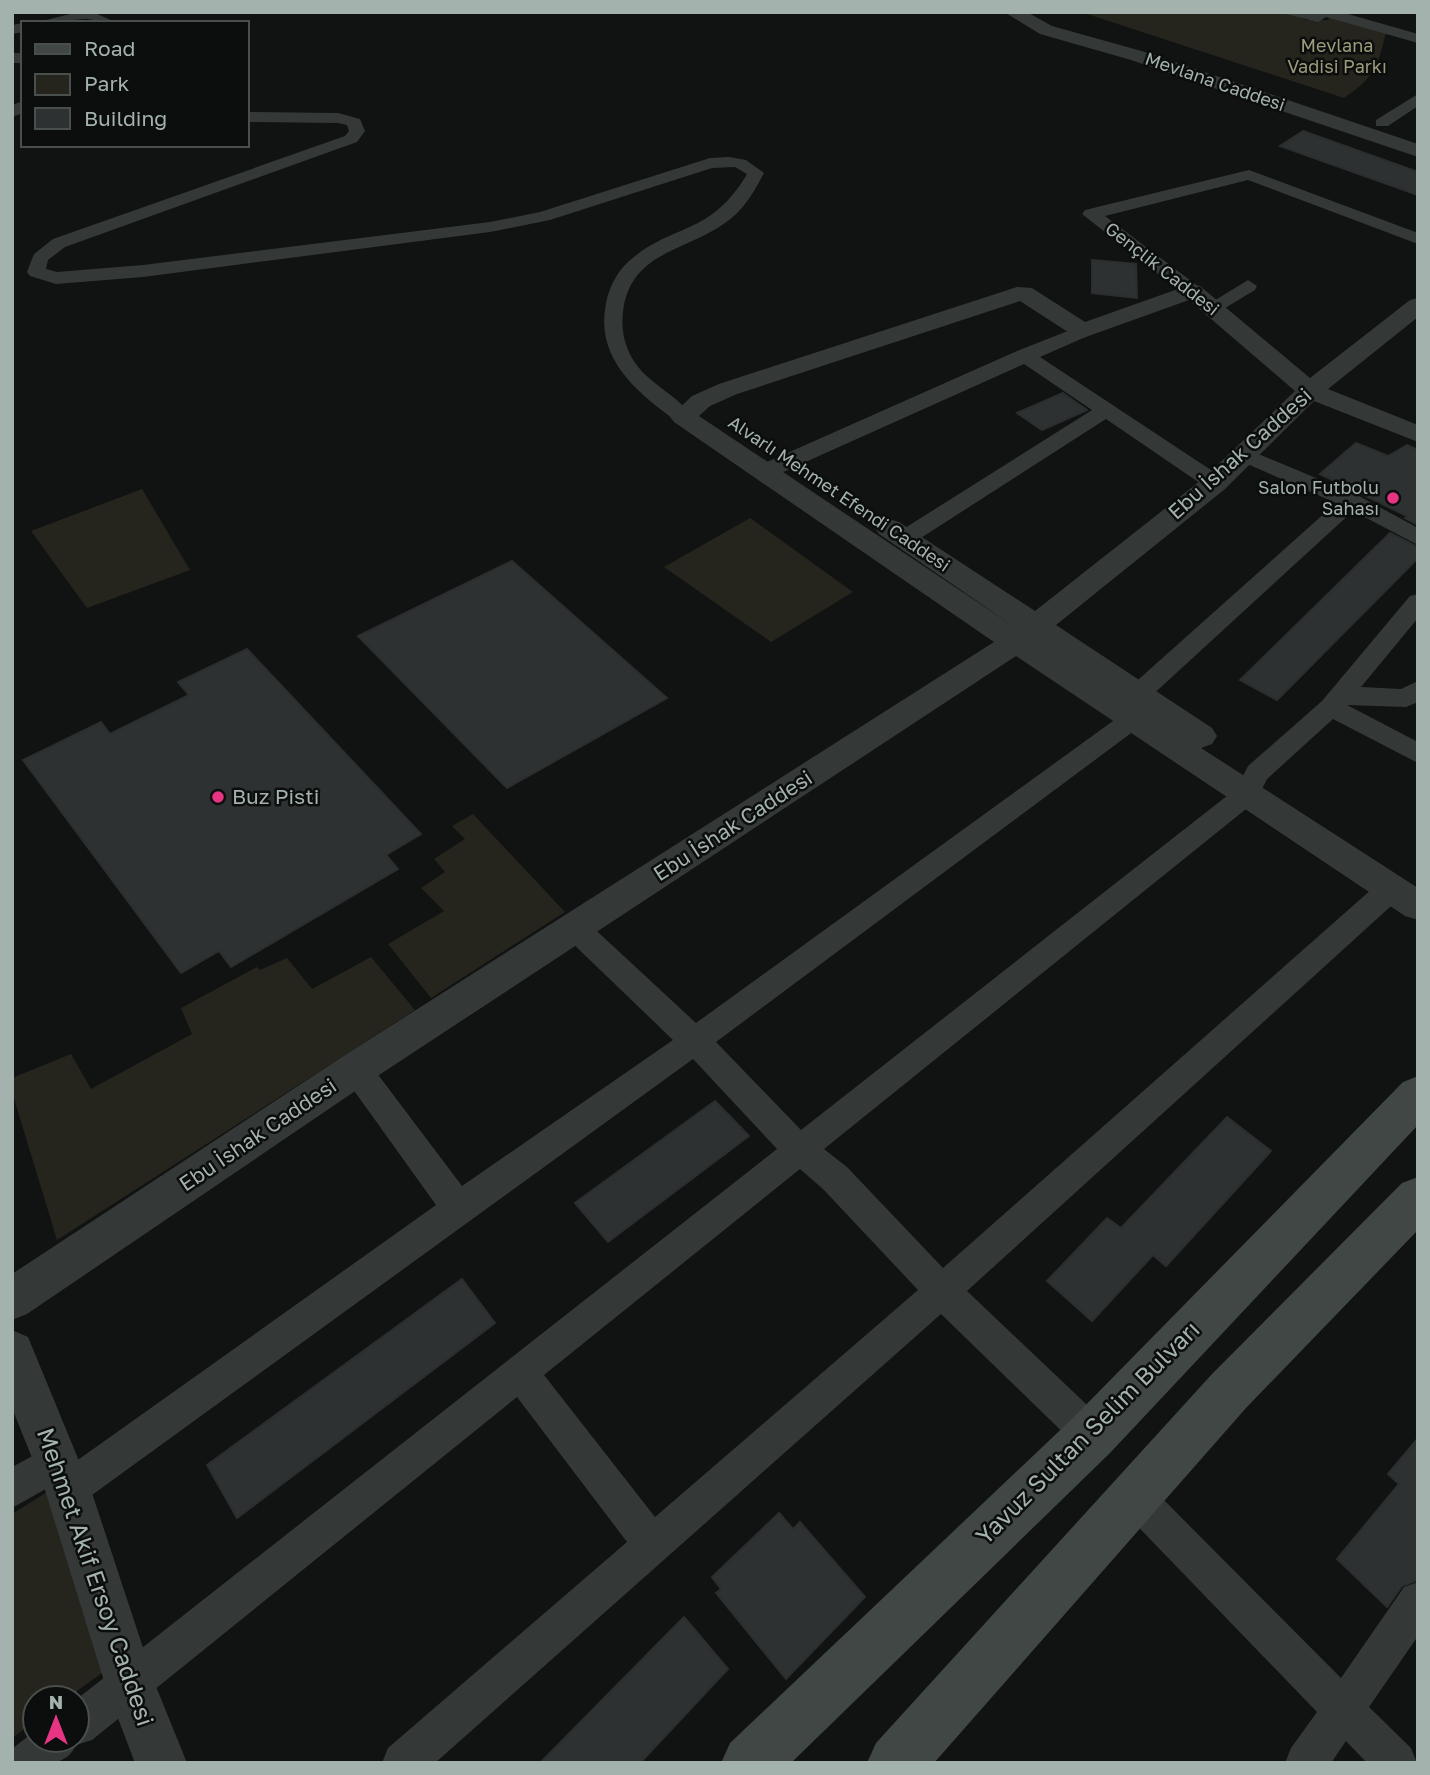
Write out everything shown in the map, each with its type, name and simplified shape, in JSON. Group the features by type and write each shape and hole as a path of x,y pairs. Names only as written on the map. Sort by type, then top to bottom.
{"main road":[{"name":"Yavuz Sultan Selim Bulvarı","path":"750,1763 1092,1434 1418,1095"},
{"path":"896,1763 1229,1391 1417,1198"}],"street":[{"name":"Mevlana Caddesi","path":"1013,12 1046,30 1150,53 1418,135"},
{"name":"Mevlana Caddesi","path":"1044,12 1418,151"},
{"path":"1285,12 1318,18 1323,12 1418,38"},
{"path":"52,21 87,15 104,21"},
{"path":"1382,123 1418,99"},
{"path":"248,117 338,118 354,122 357,131 351,139 59,243 40,258 36,272 56,278 143,271 490,227 544,216 710,163 724,160 747,164 756,173 732,209 632,267 617,290 612,315 620,359 640,386 692,409 1409,891 942,1291 403,1763"},
{"name":"Gençlik Caddesi","path":"1418,239 1249,175 1091,214 1213,307 1310,391 1418,434"},
{"path":"1213,307 1248,286"},
{"path":"775,466 1024,355 1192,291"},
{"name":"Alvarlı Mehmet Efendi Caddesi","path":"692,409 763,376 1017,293 1024,293 1083,331"},
{"name":"Ebu İshak Caddesi","path":"12,1299 356,1069 576,929 1026,633 1215,483 1310,391 1418,305"},
{"path":"1024,355 1215,483"},
{"path":"905,538 1106,410"},
{"path":"1244,454 1351,500 1418,538"},
{"name":"Alvarlı Mehmet Efendi Caddesi","path":"775,466 905,538 1026,633"},
{"path":"12,1489 63,1476 458,1208 695,1041 1136,706 1351,500"},
{"path":"91,1714 1252,784 1336,701 1418,601"},
{"path":"1336,701 1414,698"},
{"path":"1336,701 1418,754"},
{"path":"576,929 695,1041 798,1148 835,1178 942,1291 1092,1434"},
{"path":"356,1069 458,1208"},
{"name":"Mehmet Akif Ersoy Caddesi","path":"12,1352 63,1476 130,1684 161,1763"},
{"path":"520,1372 652,1544"},
{"path":"1134,1496 1396,1763"},
{"path":"1306,1763 1418,1601"}],"green space":[{"name":"Mevlana Vadisi Parkı","path":"1081,12 1286,12 1307,20 1328,20 1333,15 1386,31 1374,70 1344,98"},
{"path":"142,489 190,570 87,608 31,531"},
{"path":"750,518 853,592 771,642 664,567"},
{"path":"473,814 565,912 431,998 388,944 444,911 421,888 445,872 434,859 465,839 452,826"},
{"path":"371,957 415,1010 57,1240 12,1092 12,1078 71,1054 91,1089 192,1034 181,1008 257,967 260,970 287,958 312,989"},
{"path":"60,1484 133,1651 87,1684 21,1684 21,1731 12,1738 12,1514"}],"building":[{"path":"1303,131 1418,172 1418,195 1280,146"},
{"path":"1092,260 1136,264 1137,298 1092,293"},
{"path":"1063,393 1087,410 1042,430 1017,413"},
{"name":"Salon Futbolu Sahası","path":"1356,443 1388,456 1407,445 1418,450 1418,525 1405,518 1407,516 1320,474"},
{"path":"1390,533 1418,547 1418,558 1277,700 1240,680"},
{"path":"512,561 667,698 507,788 358,636"},
{"name":"Buz Pisti","path":"247,649 421,834 386,855 398,869 231,967 219,951 181,973 23,760 101,722 110,734 189,695 178,682"},
{"path":"715,1101 749,1136 608,1242 575,1203"},
{"path":"1227,1117 1271,1151 1166,1266 1153,1255 1092,1321 1047,1281 1107,1218 1121,1228"},
{"path":"462,1279 495,1323 237,1518 207,1465"},
{"path":"1418,1438 1418,1580 1402,1586 1387,1607 1337,1559 1399,1484 1388,1474"},
{"path":"779,1513 793,1529 800,1522 865,1597 786,1679 716,1593 721,1589 712,1577"},
{"path":"684,1617 728,1669 640,1763 540,1763"}],"place":[{"name":"Salon Futbolu Sahası","path":"1393,498"},
{"name":"Buz Pisti","path":"218,797"}]}
